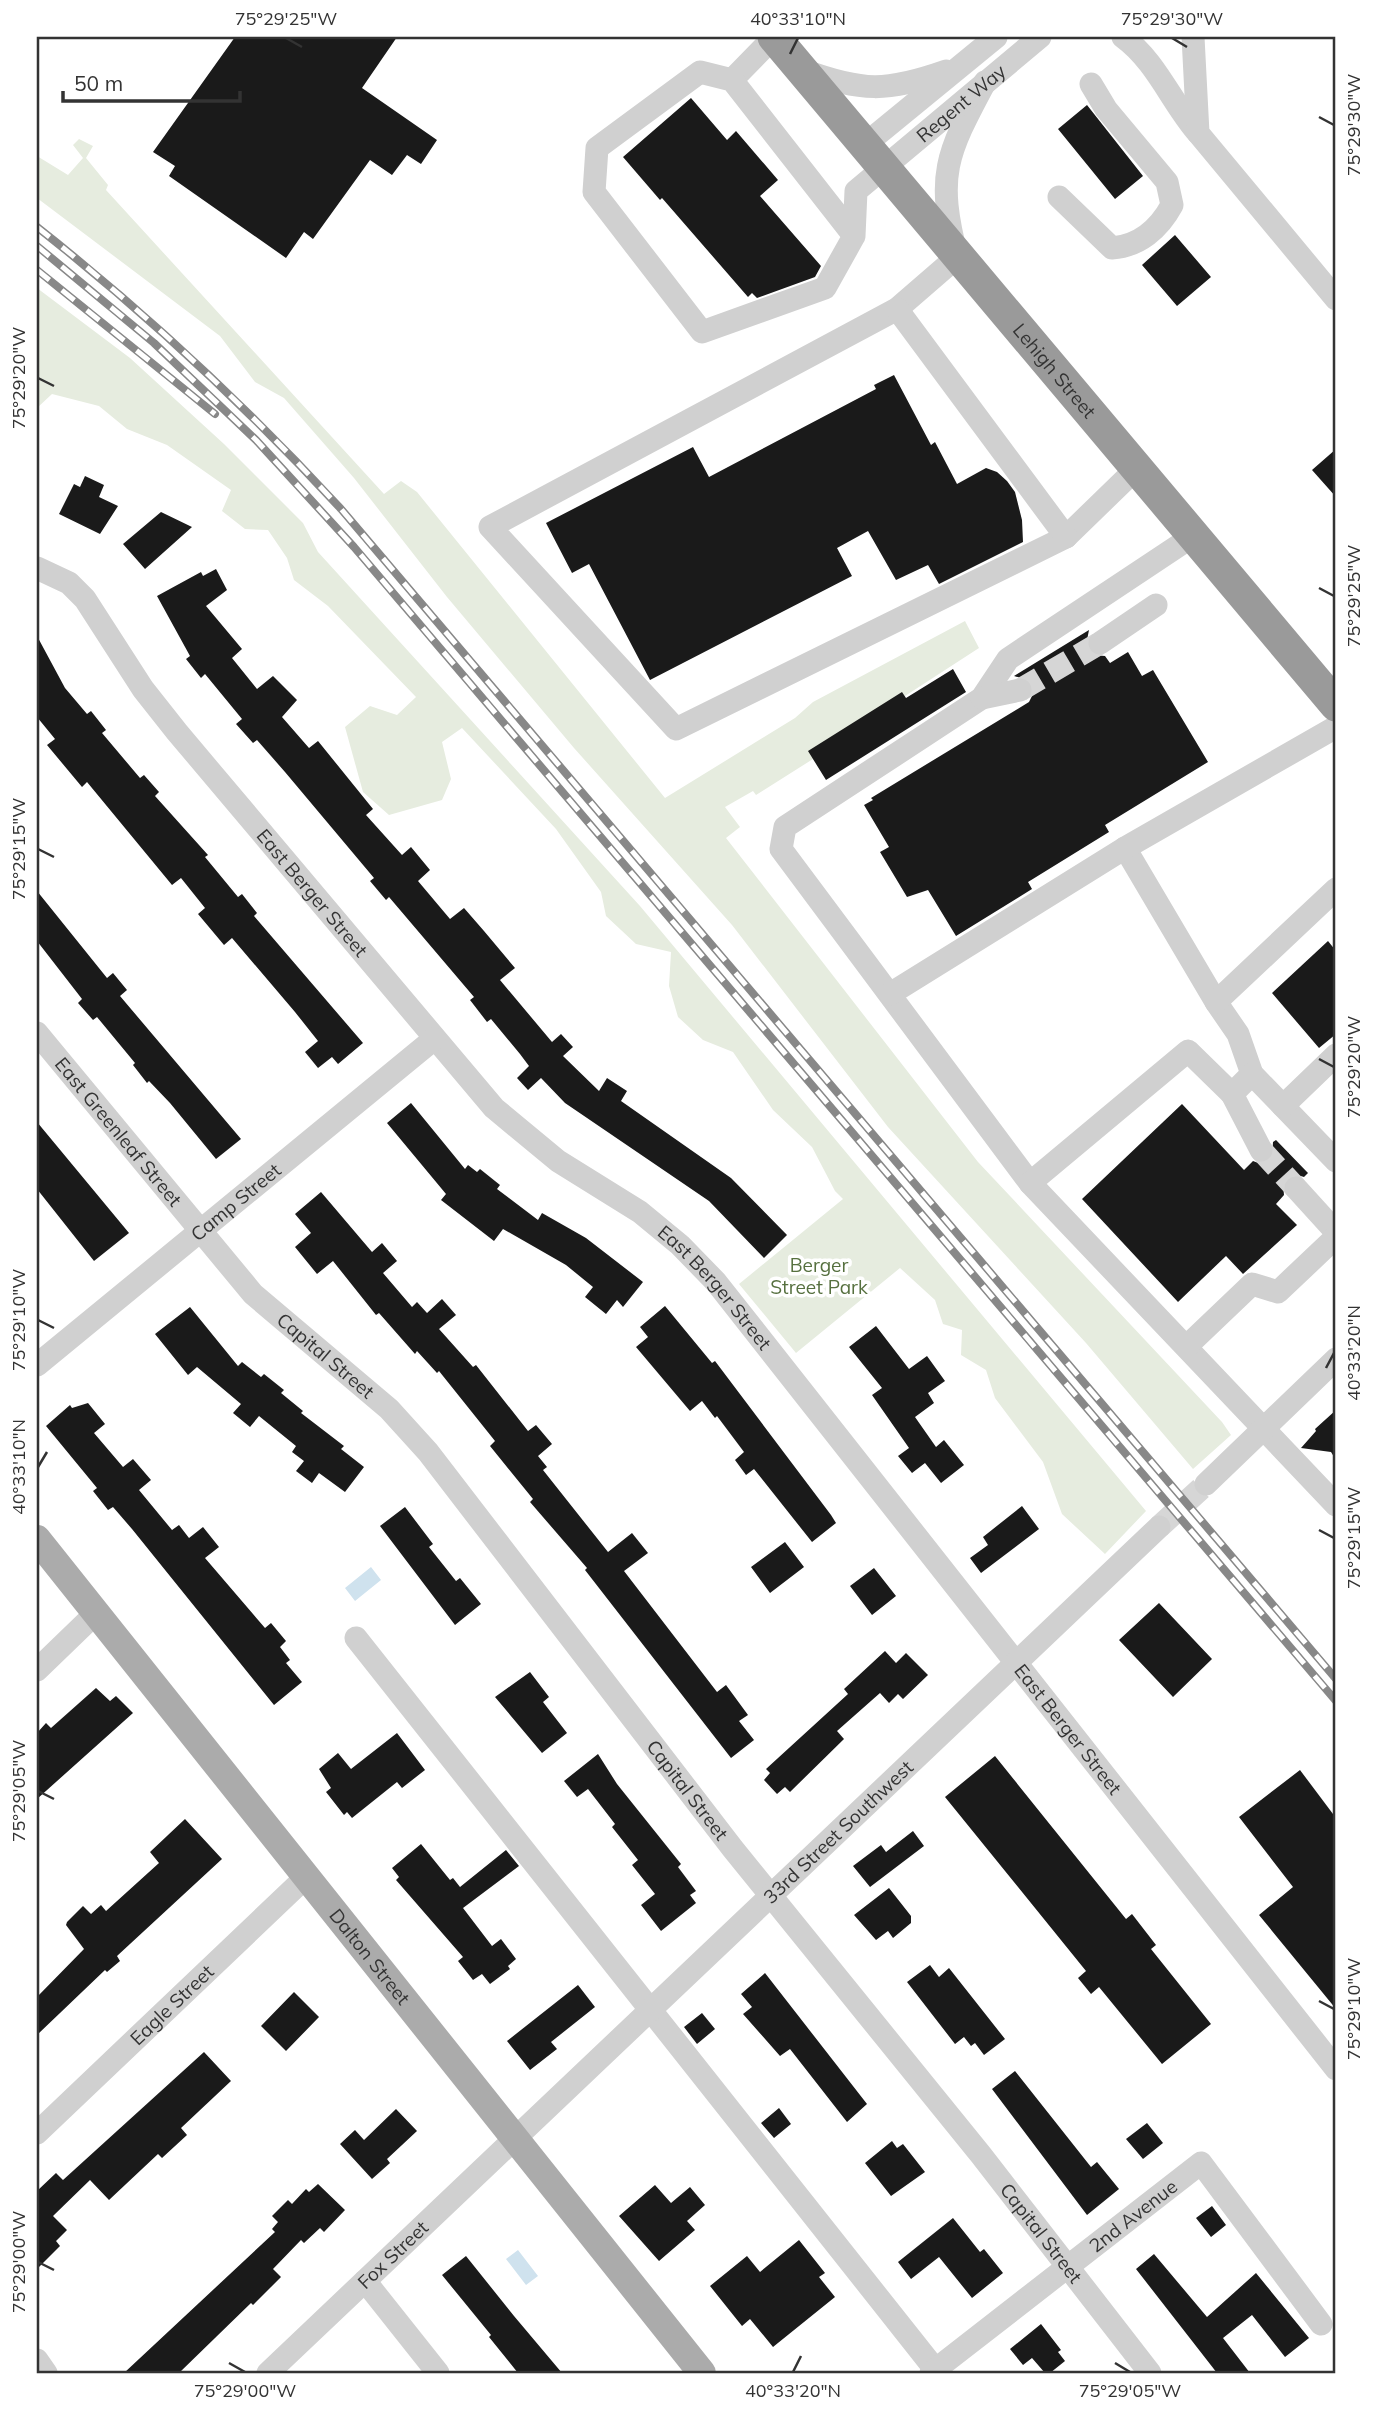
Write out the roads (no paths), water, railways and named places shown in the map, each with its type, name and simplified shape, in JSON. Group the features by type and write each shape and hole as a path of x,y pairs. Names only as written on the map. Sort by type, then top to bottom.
{"highway":[{"name":"Lehigh Street","path":"774,37 873,158 1336,705"}],"main road":[{"name":"Dalton Street","path":"37,1539 702,2373"}],"street":[{"path":"732,80 774,37"},
{"name":"Regent Way","path":"873,158 959,66 996,37"},
{"name":"Regent Way","path":"873,158 985,82 1040,37"},
{"path":"1123,37 1156,69 1178,110 1336,299"},
{"path":"1193,37 1198,134"},
{"path":"800,69 844,85 867,88 892,87 959,66"},
{"path":"854,236 732,80 701,72 597,149 594,192 702,332 825,288 854,236 856,191 873,158"},
{"path":"985,82 955,139 945,177 945,212 957,257 897,309 490,527 676,730 1066,537 1136,469"},
{"path":"1059,197 1112,247 1137,243 1166,217 1172,205 1167,182 1114,119 1091,84"},
{"path":"897,309 1066,537"},
{"path":"982,698 1008,659 1193,536"},
{"name":"East Berger Street","path":"37,568 69,583 85,599 111,643 151,700 494,1108 558,1161 640,1212 680,1245 716,1282 1336,2069"},
{"path":"1100,643 1156,606"},
{"path":"1020,690 982,698 785,827 781,849 1031,1183 1336,1506"},
{"path":"890,993 1125,848 1336,727"},
{"path":"1125,848 1216,1002 1238,1034 1252,1074 1336,1161"},
{"path":"1216,1002 1336,889"},
{"name":"East Greenleaf Street","path":"37,1032 201,1231"},
{"name":"Camp Street","path":"37,1366 434,1039"},
{"path":"1031,1183 1188,1051 1232,1094 1261,1150"},
{"path":"1283,1106 1332,1068"},
{"path":"1232,1094 1252,1074"},
{"path":"1187,1346 1252,1284 1278,1292 1336,1235 1296,1188"},
{"name":"Capital Street","path":"201,1231 253,1294 389,1409 428,1452 771,1896 1150,2373"},
{"path":"1206,1484 1336,1359"},
{"name":"33rd Street Southwest","path":"515,2137 1160,1527"},
{"path":"37,1670 96,1613"},
{"path":"356,1638 935,2372"},
{"name":"Eagle Street","path":"37,2133 307,1876"},
{"name":"Fox Street","path":"268,2373 515,2137"},
{"name":"2nd Avenue","path":"935,2372 1201,2163 1321,2325"},
{"path":"365,2281 438,2373"},
{"path":"37,2360 46,2373"}],"water":[{"path":"371,1567 381,1580 355,1601 345,1588"},
{"path":"518,2250 538,2276 526,2285 506,2259"}],"tunnel":[{"path":"1020,690 1100,643"},
{"path":"1261,1150 1296,1188"},
{"path":"1159,1527 1206,1484"}],"railway":[{"path":"37,227 195,362 341,509 1336,1679"},
{"path":"37,246 154,343 256,440 354,547 1336,1701"},
{"path":"37,270 215,414"}],"park label":[{"name":"Berger Street Park","path":"819,1276"}]}
